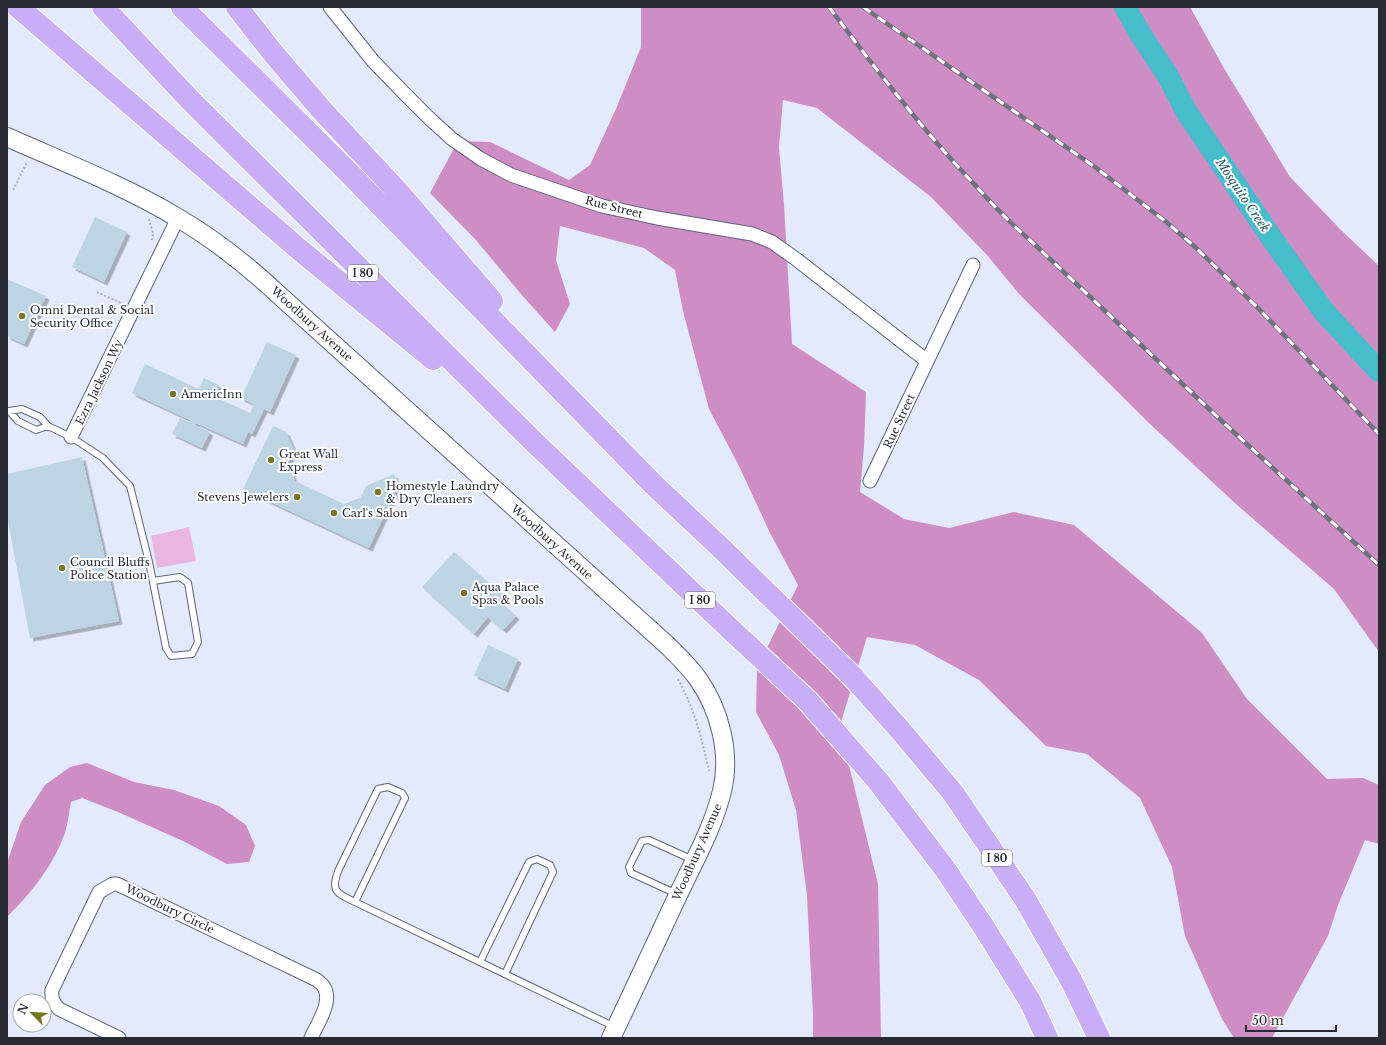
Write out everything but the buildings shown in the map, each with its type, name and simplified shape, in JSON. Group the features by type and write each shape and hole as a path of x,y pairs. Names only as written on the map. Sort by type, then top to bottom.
{"highway":[{"path":"18,7 301,251 536,444"},
{"name":"I 80","path":"103,7 196,107 536,444 807,700 878,781 944,869 985,929 1030,1001 1047,1038"},
{"name":"I 80","path":"182,7 340,164 654,485 852,676 901,731 953,793 1025,899 1072,982 1099,1038"},
{"path":"237,7 320,108 399,193 654,485"}],"main road":[{"name":"Woodbury Avenue","path":"7,137 129,192 175,225 227,251 268,285 667,645 697,678 715,711 723,740 725,776 720,798 712,823 614,1033"}],"street":[{"name":"Rue Street","path":"330,7 373,61 403,92 452,139 481,158 511,175 602,206 657,218 752,234 772,242 927,361"},
{"name":"Ezra Jackson Wy","path":"71,437 175,225"},
{"name":"Rue Street","path":"870,481 973,265"},
{"name":"Woodbury Circle","path":"119,1038 59,1009 51,996 52,990 99,892 114,884 117,884 317,980 324,987 327,996 326,1004 311,1038"}],"lane":[{"path":"8,411 22,409 40,417 48,426 71,437 103,458 130,486 153,581 166,648 171,656 192,654 198,642 188,583 180,577 153,581"},
{"path":"8,411 18,421 36,430 48,426"},
{"path":"355,902 405,798 402,793 388,786 378,789 335,879 334,888 338,894 505,974 614,1033"},
{"path":"678,895 631,873 628,867 642,841 649,840 695,860"},
{"path":"480,962 529,862 538,859 550,865 553,872 505,974"}],"path":[{"path":"13,190 27,162"},
{"path":"150,245 153,233 149,218 175,225"},
{"path":"97,292 121,303 124,297"},
{"path":"677,678 688,697 693,711 709,772"}],"shaded area":[{"path":"641,7 1190,7 1225,70 1290,177 1342,231 1379,266 1379,652 1334,589 1236,504 1150,424 1019,294 987,255 931,197 817,108 783,100 779,147 792,344 866,392 864,447 860,492 904,519 949,528 1014,512 1074,525 1202,633 1247,699 1327,779 1363,778 1379,785 1379,844 1365,840 1338,905 1328,936 1272,1038 1234,1038 1222,1019 1185,936 1172,867 1140,798 1087,754 1046,746 979,680 915,645 867,637 841,722 848,761 878,884 881,1038 813,1038 807,896 796,810 779,755 756,712 757,668 798,585 770,533 739,466 709,409 683,311 675,270 644,248 560,226 556,260 570,304 555,332 475,239 430,193 458,141 490,142 569,180 590,165 616,109 641,47"},
{"path":"189,527 196,561 157,568 151,536"},
{"path":"87,763 134,782 174,790 219,806 246,825 255,846 249,862 227,864 183,841 118,812 82,798 71,802 65,833 48,867 25,898 7,917 7,863 21,822 45,785 70,767"}],"waterway":[{"name":"Mosquito Creek","path":"1125,7 1141,35 1168,76 1186,111 1273,240 1325,313 1379,371"}],"railway":[{"path":"829,7 917,119 954,163 1002,214 1226,425 1379,565"},
{"path":"863,7 1095,167 1165,221 1194,246 1257,307 1379,434"}],"place":[{"name":"Omni Dental & Social Security Office","path":"22,316"},
{"name":"AmericInn","path":"173,394"},
{"name":"Great Wall Express","path":"271,460"},
{"name":"Homestyle Laundry & Dry Cleaners","path":"378,492"},
{"name":"Stevens Jewelers","path":"297,497"},
{"name":"Carl's Salon","path":"334,513"},
{"name":"Council Bluffs Police Station","path":"62,568"},
{"name":"Aqua Palace Spas & Pools","path":"464,593"}]}
